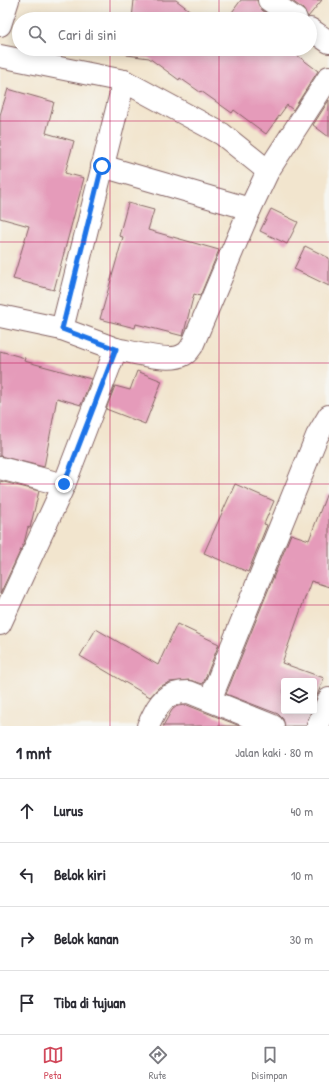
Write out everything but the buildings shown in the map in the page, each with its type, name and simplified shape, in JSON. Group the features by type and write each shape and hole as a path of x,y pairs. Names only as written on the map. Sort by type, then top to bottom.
{"street":[{"path":"0,25 8,0"},
{"path":"269,0 286,12"},
{"path":"317,34 329,42"},
{"path":"0,56 124,80 222,134 268,172"},
{"path":"0,316 62,329 116,349 155,356 172,357 185,355 192,346 250,209 268,172 329,78"},
{"path":"62,329 124,80"},
{"path":"102,166 250,209"},
{"path":"3,612 64,484 116,349"},
{"path":"210,700 317,436 329,416"},
{"path":"0,468 64,484"},
{"path":"148,726 160,703 176,692 190,692 273,726"},
{"path":"318,726 329,699"}],"route":[{"path":"64,484 116,349 62,329 102,166"}]}
